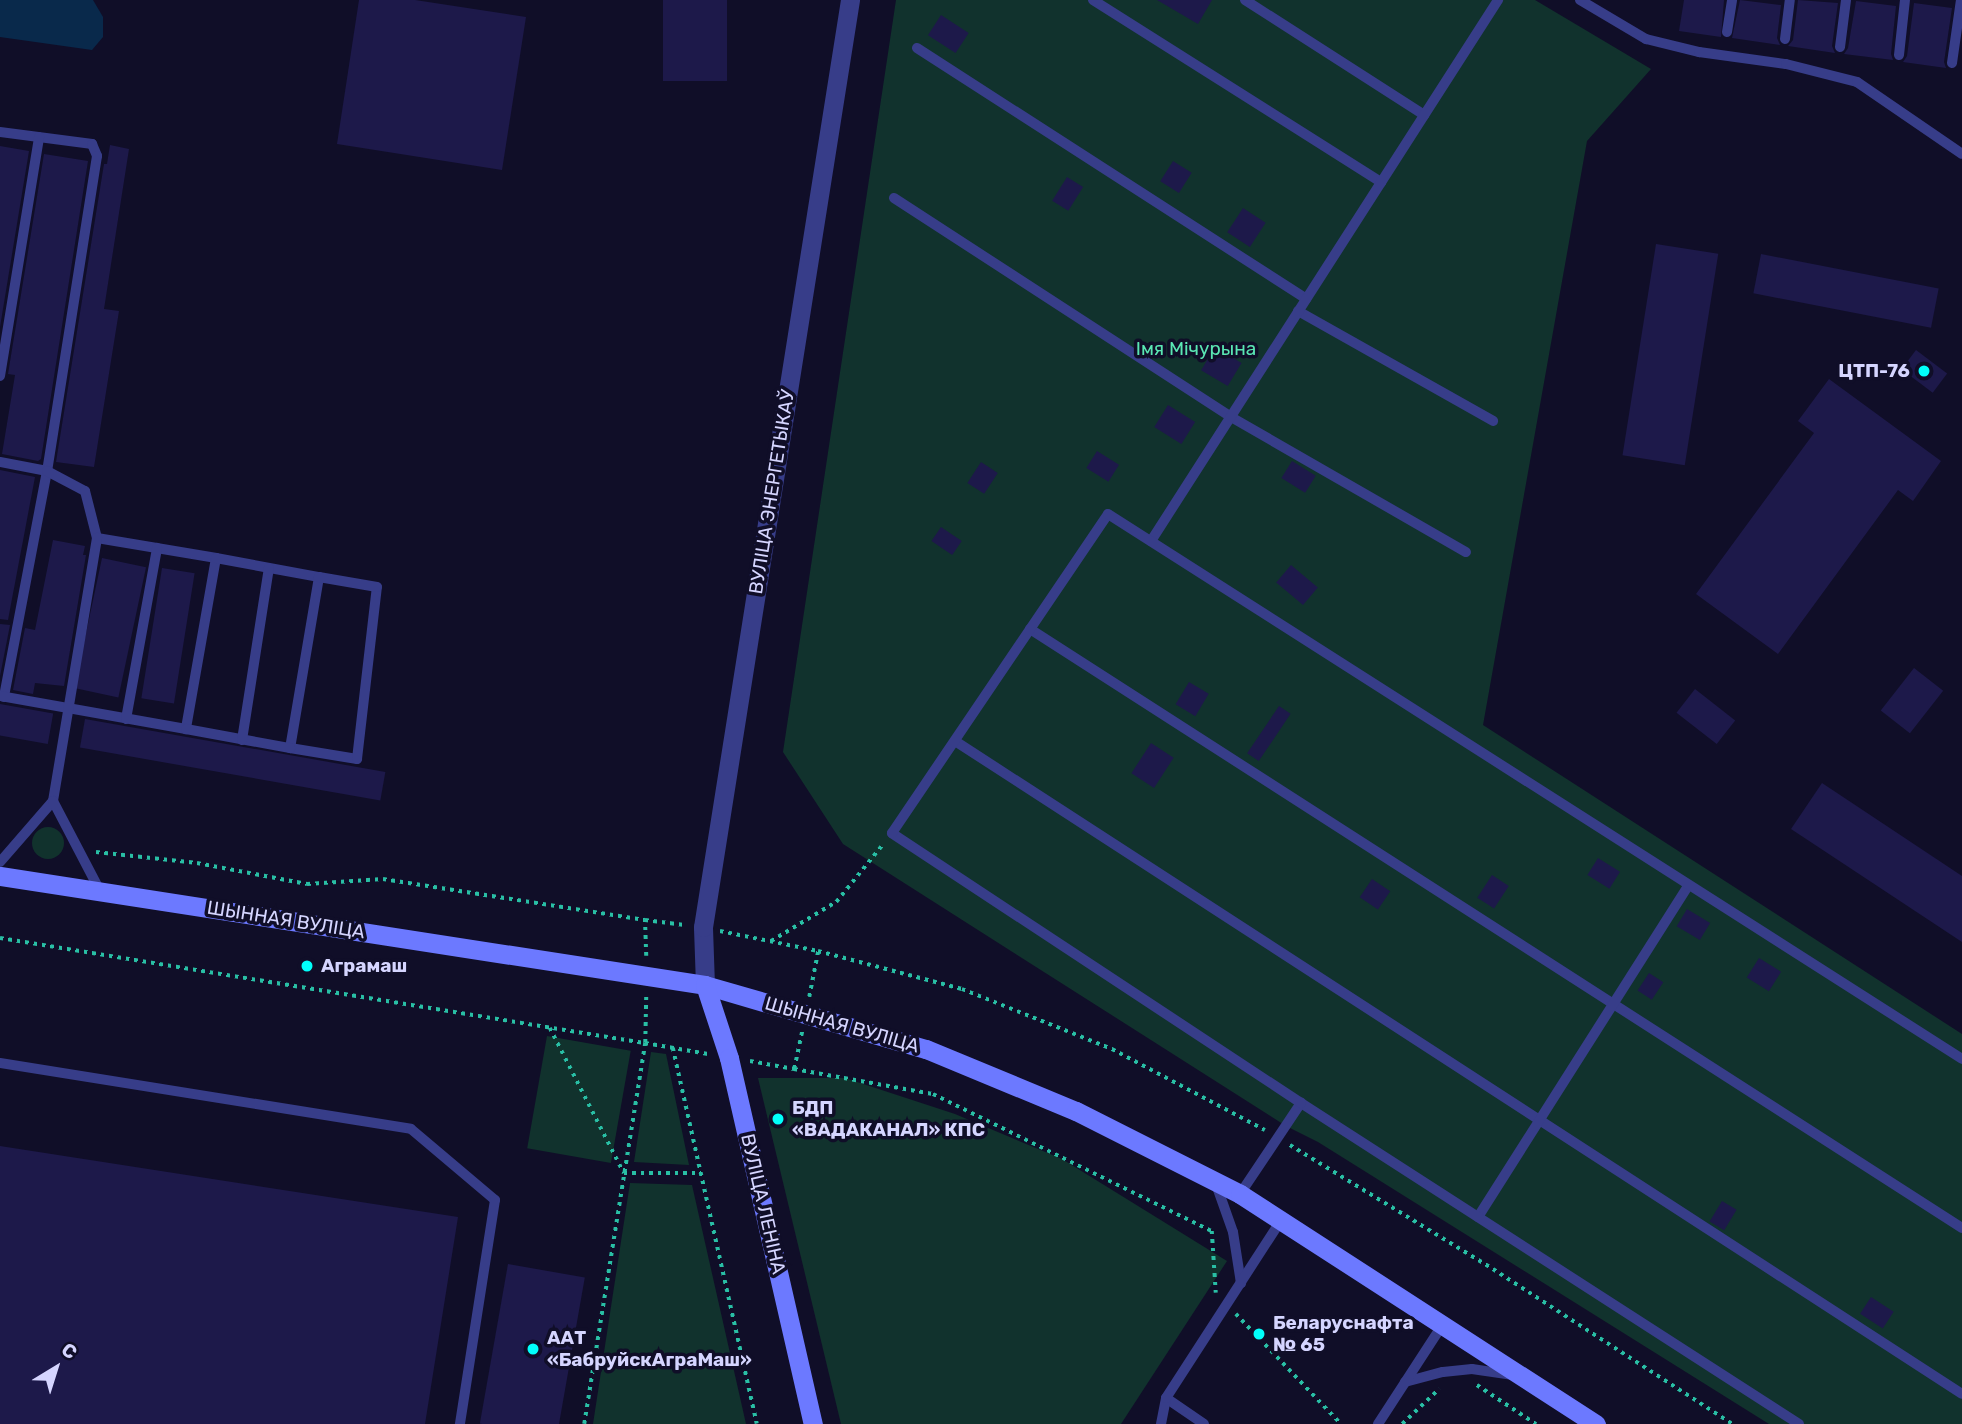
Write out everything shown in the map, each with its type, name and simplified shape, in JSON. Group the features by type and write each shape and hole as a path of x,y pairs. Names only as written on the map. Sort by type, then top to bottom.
{"main road":[{"name":"ШЫННАЯ ВУЛІЦА","path":"0,876 705,985 806,1013 951,1060 1076,1111 1240,1194 1596,1424"},
{"name":"ВУЛІЦА ЛЕНІНА","path":"705,985 729,1058 813,1424"}],"street":[{"name":"ВУЛІЦА ЭНЕРГЕТЫКАЎ","path":"705,985 703,927 850,0"}],"lane":[{"path":"1093,0 1381,182"},
{"path":"1245,0 1424,115"},
{"path":"1151,541 1498,0"},
{"path":"1580,0 1646,39 1699,52 1786,64 1857,82 1962,154"},
{"path":"1727,32 1732,0"},
{"path":"1786,39 1790,0"},
{"path":"1840,47 1846,0"},
{"path":"1899,55 1905,0"},
{"path":"1952,63 1961,0"},
{"path":"917,48 1307,299"},
{"path":"0,132 92,144 97,156 47,471 2,697 357,759 377,587 97,538"},
{"path":"0,376 39,137"},
{"path":"894,198 1231,417 1466,552"},
{"path":"1298,311 1493,421"},
{"path":"0,462 47,471 85,491 97,538 53,801 0,862"},
{"path":"1799,1424 1301,1103 892,833 1108,514 1962,1059"},
{"path":"126,719 158,548"},
{"path":"186,729 216,558"},
{"path":"242,740 269,568"},
{"path":"290,748 319,577"},
{"path":"1030,629 1962,1228"},
{"path":"954,741 1962,1394"},
{"path":"53,801 100,891"},
{"path":"1478,1217 1689,885"},
{"path":"0,1063 411,1129 495,1200 460,1424"},
{"path":"1240,1194 1301,1103"},
{"path":"1216,1181 1233,1232 1241,1283"},
{"path":"1161,1424 1166,1398 1282,1219"},
{"path":"1378,1424 1443,1324"},
{"path":"1405,1382 1472,1369 1525,1377"},
{"path":"1166,1398 1203,1424"}],"path":[{"path":"771,941 836,902 892,833"},
{"path":"79,850 197,863 307,884 383,878 703,927 818,951 962,989 1112,1049 1278,1137 1493,1269 1733,1424"},
{"path":"584,1424 645,1043 645,920"},
{"path":"0,939 645,1043 933,1094 1212,1231 1216,1293 1341,1424"},
{"path":"794,1069 818,951"},
{"path":"550,1028 624,1173"},
{"path":"673,1048 757,1424"},
{"path":"624,1173 701,1173"},
{"path":"1455,1371 1536,1424"},
{"path":"1402,1424 1439,1388 1450,1386"}],"green space":[{"name":"Імя Мічурына","path":"896,0 1535,0 1651,69 1587,141 1483,725 1962,1034 1962,1424 1769,1424 1318,1142 1286,1126 843,844 783,752"},
{"path":"48,827 59,832 64,843 59,854 48,859 37,854 32,843 37,832"},
{"path":"547,1036 631,1051 611,1163 527,1148"},
{"path":"651,1052 666,1054 689,1165 634,1162"},
{"path":"758,1078 845,1078 955,1114 1062,1159 1227,1261 1121,1424 841,1424"},
{"path":"630,1183 692,1185 746,1424 593,1424"}],"water":[{"path":"0,0 93,0 103,17 103,37 92,50 0,37"}],"building":[{"path":"359,0 415,0 526,17 502,170 337,144"},
{"path":"663,0 727,0 727,81 663,81"},
{"path":"1157,0 1212,0 1198,24"},
{"path":"1684,0 1724,0 1721,37 1679,31"},
{"path":"1740,0 1781,5 1777,38 1780,45 1732,38"},
{"path":"1798,0 1838,3 1832,46 1835,53 1788,46 1793,40"},
{"path":"1856,1 1896,6 1891,54 1893,60 1844,54 1848,48"},
{"path":"1914,3 1952,8 1944,62 1946,68 1903,62 1907,56"},
{"path":"941,15 969,33 956,53 928,35"},
{"path":"110,145 129,149 104,309 119,311 94,467 56,462 104,164 107,164"},
{"path":"0,146 29,151 0,327"},
{"path":"44,154 88,161 41,459 38,461 2,454 15,375 8,374"},
{"path":"1173,161 1192,173 1179,193 1160,181"},
{"path":"1067,177 1083,187 1068,211 1052,201"},
{"path":"1243,208 1266,223 1250,247 1227,232"},
{"path":"1656,244 1718,254 1685,465 1623,455"},
{"path":"1761,254 1939,289 1931,328 1753,293"},
{"path":"1215,347 1242,363 1228,386 1201,370"},
{"name":"ЦТП-76","path":"1916,350 1947,373 1933,393 1902,369"},
{"path":"1829,379 1941,461 1913,501 1898,490 1778,654 1696,594 1814,433 1798,421"},
{"path":"1168,405 1195,422 1181,444 1154,427"},
{"path":"1097,451 1119,465 1108,482 1086,468"},
{"path":"1292,461 1316,476 1305,493 1281,478"},
{"path":"981,462 998,473 984,494 967,483"},
{"path":"0,470 35,477 8,620 0,619"},
{"path":"941,527 962,541 952,555 931,541"},
{"path":"53,540 85,546 83,555 86,555 64,686 35,683 33,694 13,690 25,628 35,630"},
{"path":"102,558 146,567 118,697 74,688"},
{"path":"1291,565 1318,587 1303,605 1276,583"},
{"path":"162,568 195,573 174,704 141,698"},
{"path":"0,624 10,625 0,676"},
{"path":"1914,668 1943,691 1910,733 1881,711"},
{"path":"1189,682 1209,694 1195,716 1176,704"},
{"path":"1695,689 1735,720 1717,744 1677,713"},
{"path":"0,704 53,713 48,744 0,735"},
{"path":"1279,706 1291,714 1259,761 1247,753"},
{"path":"85,719 385,772 380,801 80,748"},
{"path":"1151,743 1174,758 1154,788 1131,773"},
{"path":"1822,783 1962,876 1962,942 1791,829"},
{"path":"1598,858 1620,872 1609,889 1587,875"},
{"path":"1492,875 1509,886 1494,909 1477,898"},
{"path":"1372,879 1390,891 1378,910 1360,897"},
{"path":"1687,909 1710,923 1700,940 1677,926"},
{"path":"1759,958 1781,972 1769,991 1747,978"},
{"path":"1649,973 1663,982 1652,1000 1638,991"},
{"name":"БДП «ВАДАКАНАЛ» КПС","path":"777,1111 785,1119 777,1127 769,1119"},
{"path":"0,1146 458,1217 425,1424 0,1424"},
{"path":"1722,1201 1737,1210 1724,1230 1710,1222"},
{"name":"ААТ «БабруйскАграМаш»","path":"508,1264 585,1278 559,1424 480,1424"},
{"path":"1871,1297 1894,1312 1883,1328 1860,1314"}],"place":[{"name":"ЦТП-76","path":"1924,371"},
{"name":"Аграмаш","path":"307,966"},
{"name":"БДП «ВАДАКАНАЛ» КПС","path":"778,1119"},
{"name":"Беларуснафта № 65","path":"1259,1334"},
{"name":"ААТ «БабруйскАграМаш»","path":"533,1349"}]}
